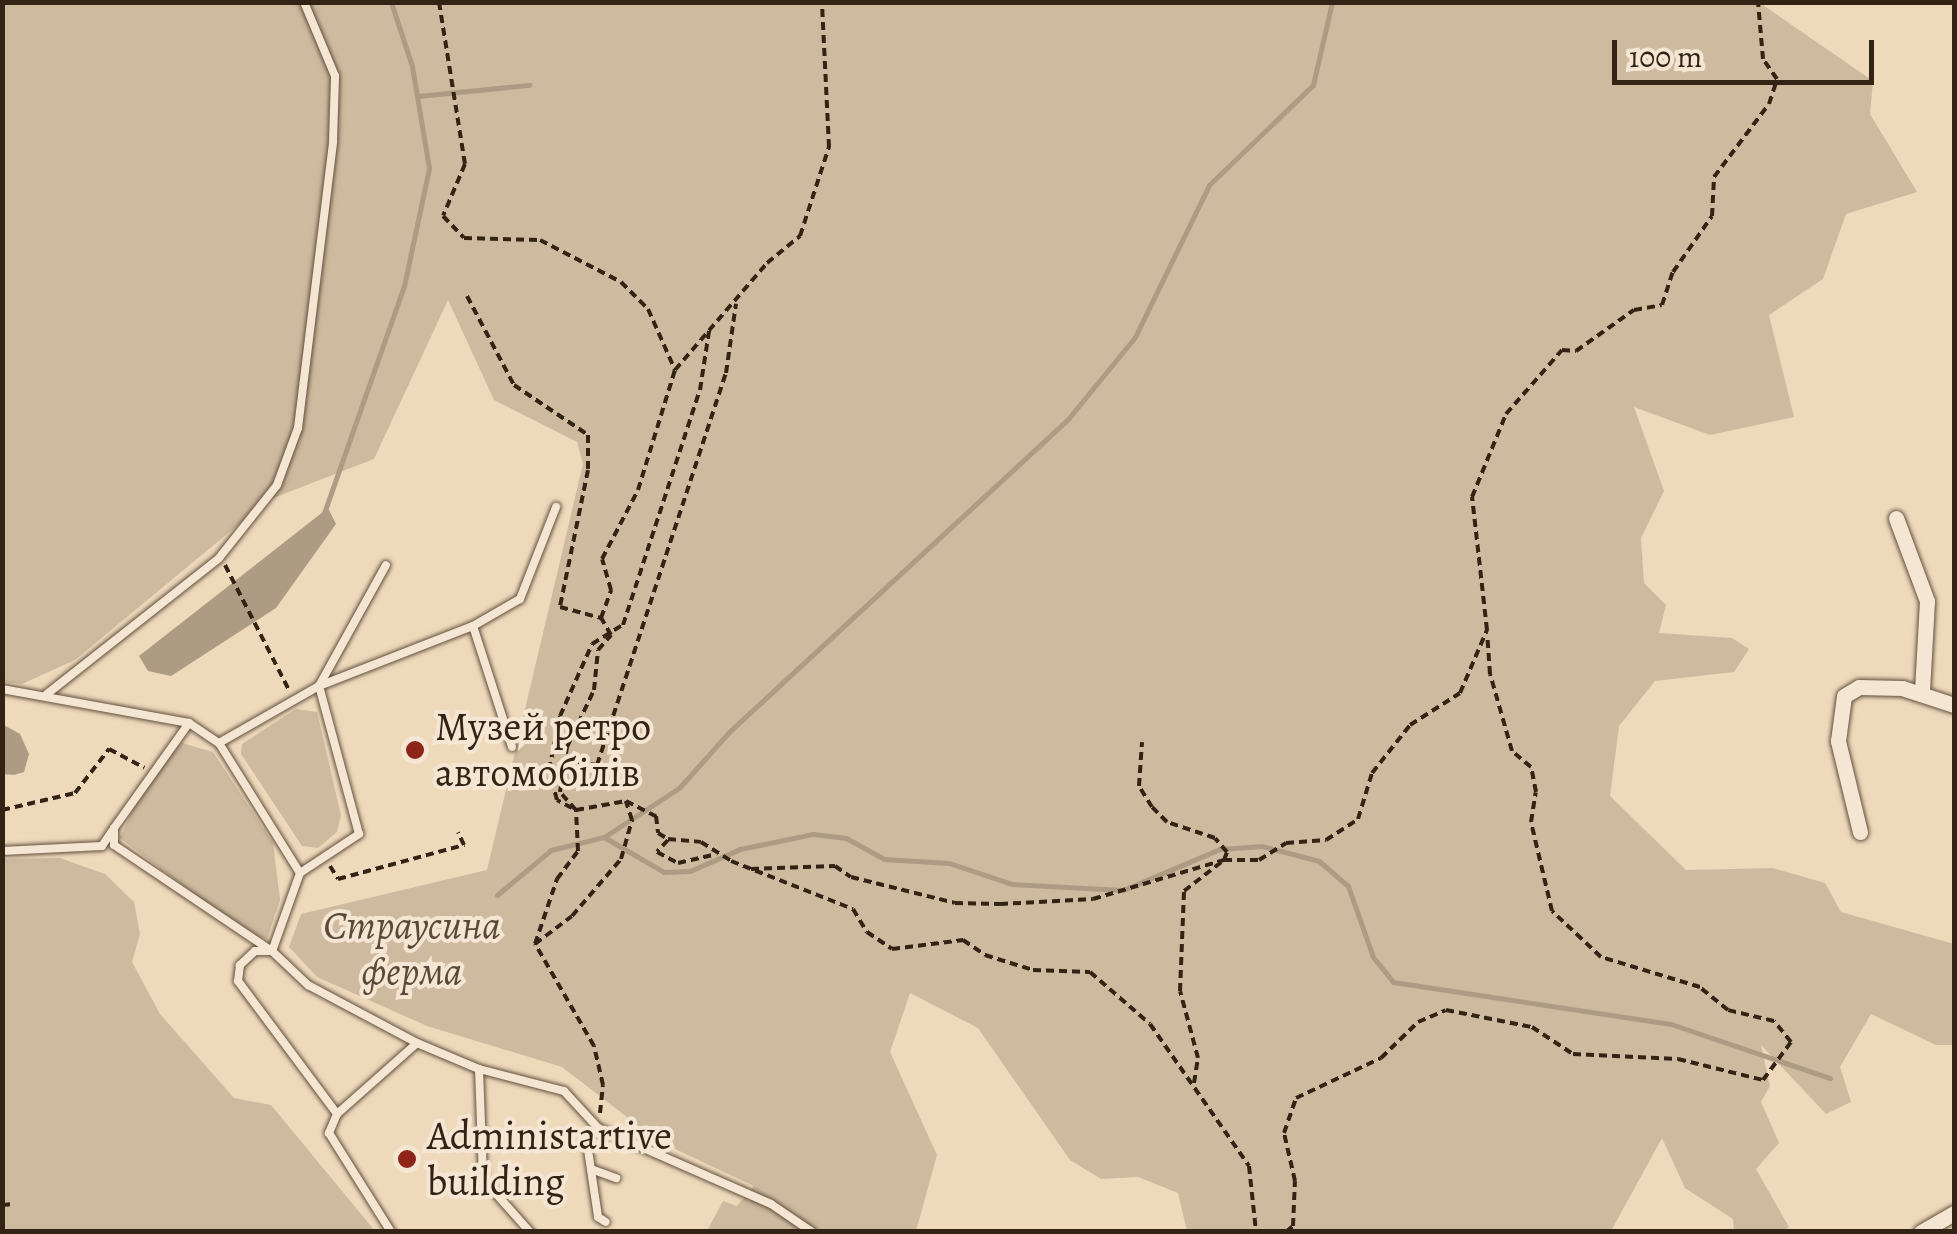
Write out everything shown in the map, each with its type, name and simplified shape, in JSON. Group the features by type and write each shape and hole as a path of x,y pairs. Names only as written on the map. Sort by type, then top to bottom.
{"street":[{"path":"1896,518 1926,601 1922,691"},
{"path":"1860,832 1838,741 1844,696 1859,687 1922,691 1954,705"},
{"path":"1921,1232 1954,1213"}],"lane":[{"path":"47,694 219,558 277,485 298,428 333,141 335,76 304,2"},
{"path":"219,743 319,686 472,626 520,599 556,507"},
{"path":"272,951 300,873 359,834 319,686 386,565"},
{"path":"472,626 512,747"},
{"path":"2,689 47,694 188,723 219,743 300,873"},
{"path":"2,851 102,846 188,723"},
{"path":"114,828 120,854 272,951 308,984 417,1043 480,1069 564,1091 598,1128 772,1204 812,1232"},
{"path":"272,951 255,951 240,966 238,981 337,1114"},
{"path":"391,1232 329,1133 337,1114 417,1043"},
{"path":"480,1069 483,1178 530,1232"},
{"path":"598,1128 587,1143 598,1217 606,1222"},
{"path":"590,1169 616,1178"}],"path":[{"path":"439,2 451,53 454,122 465,164 443,216 464,238 540,240 621,282 648,308 675,370"},
{"path":"601,618 611,590 602,560 638,490 675,370 736,304 767,263 800,236 829,147 822,2"},
{"path":"1286,1232 1293,1226 1295,1182 1284,1134 1296,1098 1381,1058 1418,1022 1446,1010 1532,1027 1573,1054 1678,1059 1763,1080 1790,1042 1774,1021 1728,1010 1700,987 1600,957 1552,910 1531,822 1536,792 1531,767 1512,751 1490,674 1472,497 1506,414 1562,350 1576,351 1634,310 1662,305 1672,272 1712,216 1714,177 1769,104 1777,80 1763,59 1758,2"},
{"path":"468,296 514,385 588,435 588,470 560,607 601,618 611,635"},
{"path":"565,760 598,765 726,373 736,304"},
{"path":"598,1128 603,1084 594,1046 535,944 558,879 578,852 576,810 560,792 565,760 594,690 598,650 624,624 700,390 709,331"},
{"path":"229,569 293,700"},
{"path":"749,869 835,866 852,877 956,903 1000,904 1094,899 1224,860 1259,860 1286,843 1326,840 1358,820 1372,773 1410,725 1460,693 1486,630"},
{"path":"611,635 592,644 560,716 548,770 557,800 576,810 626,800 656,816 658,833 668,839 701,842 716,854 749,869 853,908 868,932 892,949 963,940 985,955 1033,970 1090,972 1150,1024 1249,1166 1256,1232"},
{"path":"1142,742 1139,786 1152,807 1167,822 1215,838 1226,852 1224,860 1184,892 1179,912 1180,991 1198,1058 1194,1083"},
{"path":"2,810 75,793 109,749 146,769 157,755"},
{"path":"535,944 572,916 621,859 629,842 626,800"},
{"path":"324,857 338,879 464,846 458,832"},
{"path":"668,839 657,852 678,864 716,854"},
{"path":"2,1205 14,1204"}],"green space":[{"name":"Страусина ферма","path":"3,3 1760,3 1873,81 1870,114 1917,192 1846,214 1823,279 1769,315 1794,417 1710,435 1634,407 1664,491 1641,538 1644,583 1666,605 1659,633 1732,638 1749,649 1734,672 1655,681 1619,726 1610,796 1686,870 1773,868 1825,883 1841,912 1954,944 1954,1045 1936,1045 1871,1014 1840,1067 1851,1102 1826,1114 1761,1045 1770,1086 1761,1102 1779,1143 1756,1169 1789,1227 1783,1231 1734,1231 1733,1219 1685,1188 1662,1138 1611,1231 1187,1231 1178,1193 1138,1177 1101,1179 1070,1160 978,1028 910,993 890,1052 937,1155 916,1231 707,1231 723,1201 737,1206 754,1186 658,1141 562,1067 427,1026 317,977 289,947 301,914 487,870 583,464 577,442 494,400 448,300 374,459 268,500 75,660 22,684 3,682"},
{"path":"296,709 317,712 341,815 337,832 318,848 302,846 241,754 242,744"},
{"path":"182,743 213,752 273,843 280,900 267,939 246,933 120,838 153,765"},
{"path":"60,858 105,874 134,902 140,934 132,962 160,1014 234,1098 271,1105 375,1231 3,1231 3,859"}],"shaded area":[{"path":"328,508 336,524 276,608 171,676 148,671 139,656"},
{"path":"2,724 20,734 29,754 24,772 3,774"}],"waterway":[{"path":"324,513 404,286 429,168 412,66 391,2"},
{"path":"497,895 551,850 604,837 679,788 729,732 1068,419 1135,337 1209,185 1313,85 1332,2"},
{"path":"418,96 529,85"},
{"path":"604,837 664,872 690,871 740,849 813,834 846,838 884,859 949,863 1012,884 1123,890 1220,849 1262,846 1319,861 1348,886 1373,957 1393,982 1671,1024 1830,1078"}],"place":[{"name":"Музей ретро автомобілів","path":"415,750"},
{"name":"Administartive building","path":"407,1159"}]}
